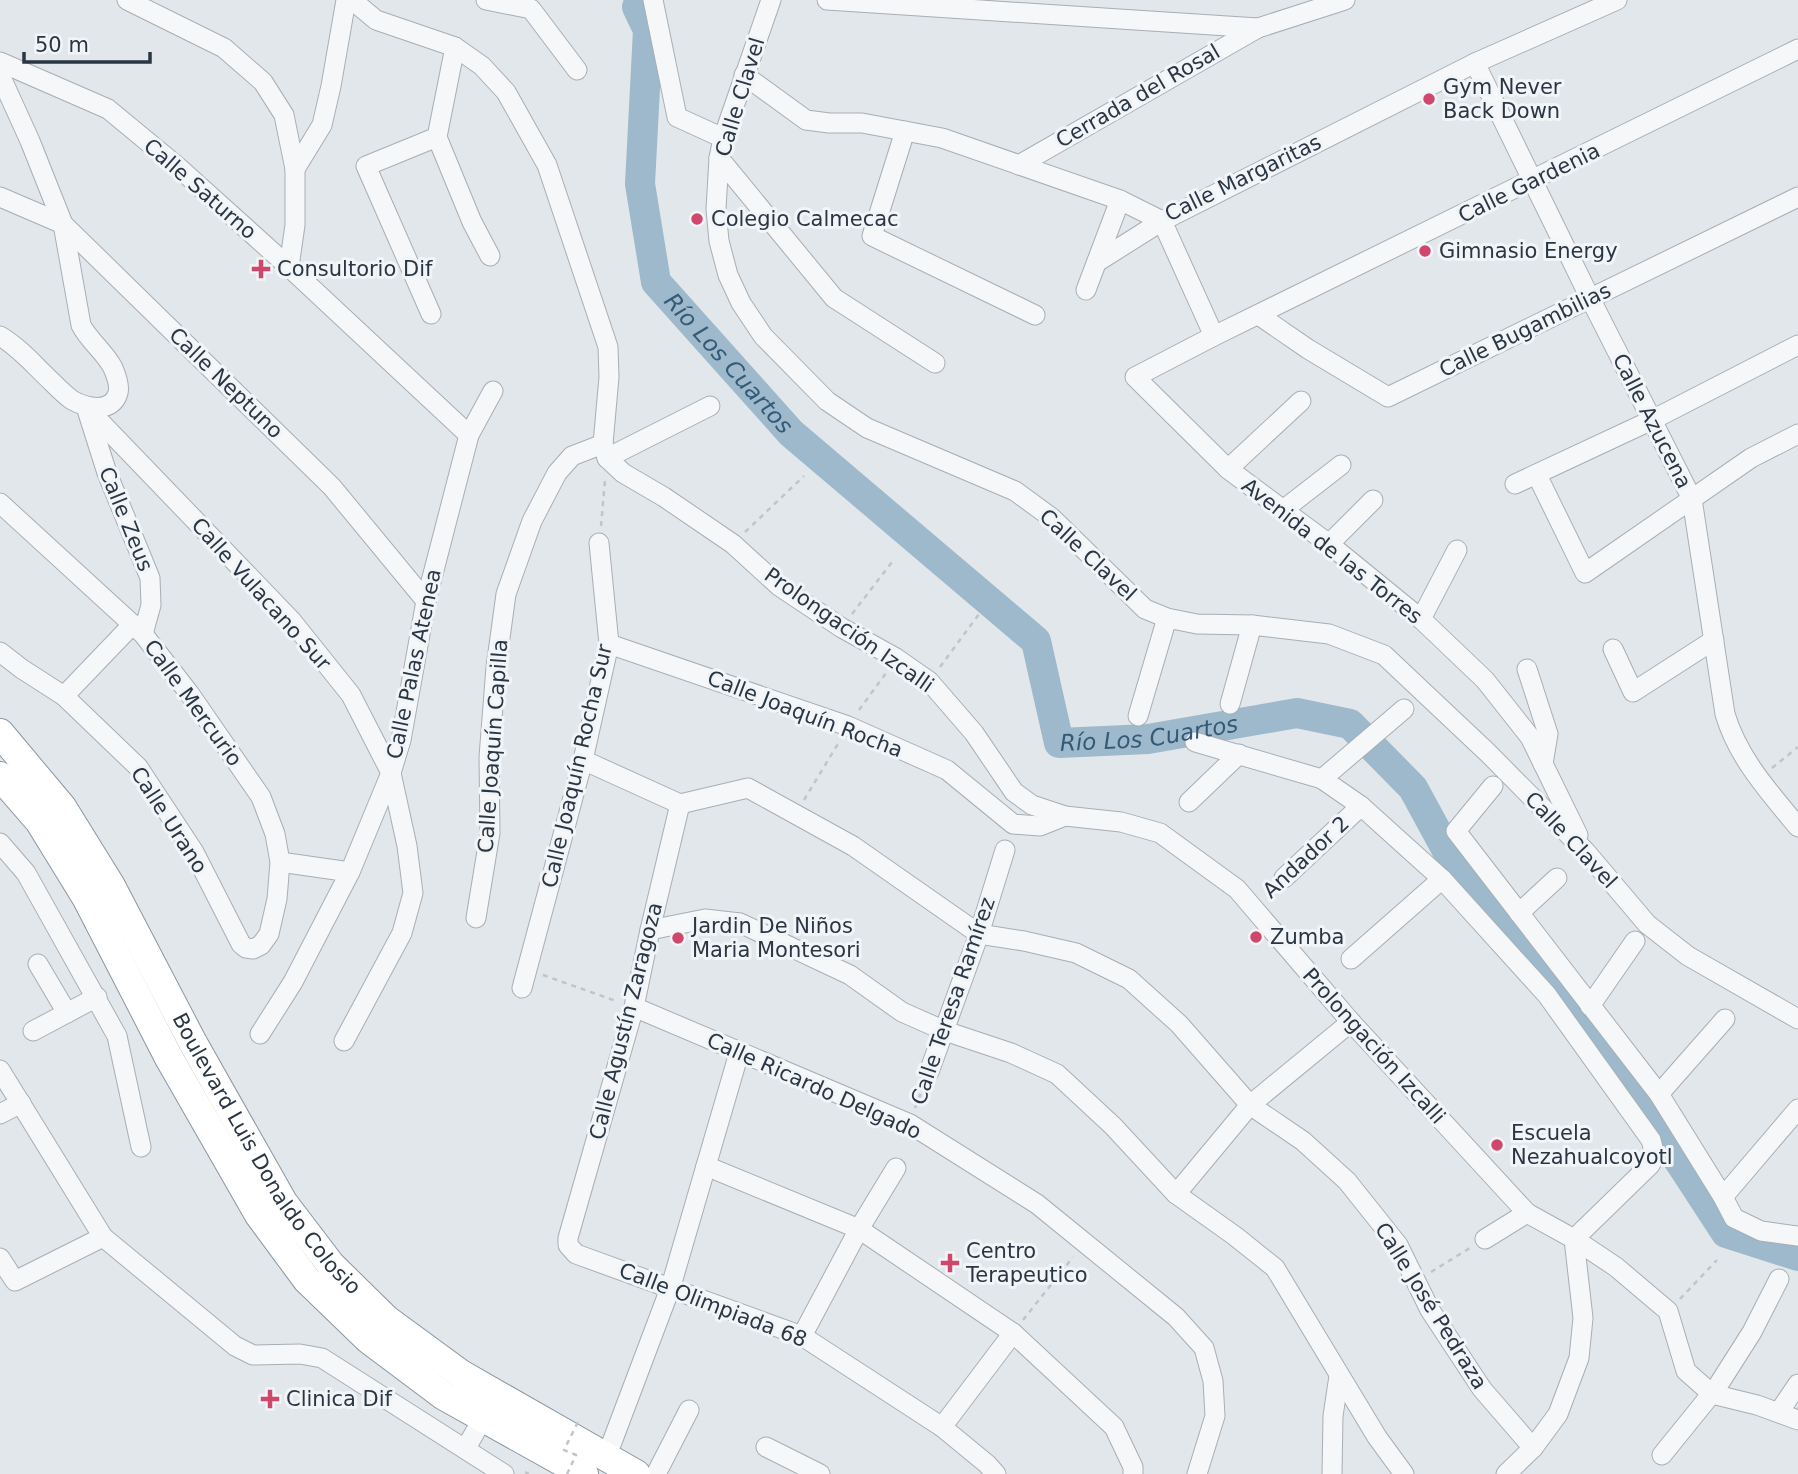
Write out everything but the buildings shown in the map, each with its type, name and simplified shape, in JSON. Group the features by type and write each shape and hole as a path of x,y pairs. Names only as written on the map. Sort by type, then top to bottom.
{"highway":[{"name":"Boulevard Luis Donaldo Colosio","path":"0,733 62,807 76,829 111,886 193,1043 283,1202 331,1265 386,1320 595,1466"},
{"name":"Boulevard Luis Donaldo Colosio","path":"0,776 39,821 88,899 169,1058 258,1215 307,1280 368,1339 444,1396 483,1418 595,1466 636,1474"}],"street":[{"path":"295,169 322,125 349,0 376,20 454,47 482,66 506,92 547,165 608,347 610,377 605,451"},
{"path":"486,0 531,9 577,70"},
{"path":"653,0 677,117 723,138"},
{"name":"Calle Clavel","path":"771,0 723,138 716,209 719,241 728,275 741,303 764,336 827,401 867,428 1015,491 1052,518 1146,610 1167,618 1197,624 1252,625 1329,634 1384,655 1488,753 1586,852 1647,924 1688,956 1798,1019"},
{"path":"827,0 1258,28 1345,0"},
{"name":"Calle Margaritas","path":"744,75 806,120 862,123 942,138 1120,200 1161,221 1475,63 1617,0"},
{"path":"134,1 224,48 263,82 284,116 295,169 295,225 289,267"},
{"name":"Cerrada del Rosal","path":"1019,165 1258,28"},
{"path":"454,47 437,137 490,256"},
{"name":"Calle Gardenia","path":"1260,316 1798,50"},
{"name":"Calle Saturno","path":"0,62 108,109 177,166 289,267 469,435"},
{"name":"Calle Azucena","path":"1475,63 1692,499 1725,714 1732,738 1759,779 1798,827"},
{"path":"0,75 63,224 80,325 112,365 118,381 119,391 114,401 106,406 85,406"},
{"path":"905,131 872,236 1035,315"},
{"path":"431,314 366,166 437,137"},
{"path":"719,158 834,298 935,363"},
{"name":"Calle Neptuno","path":"0,197 63,224 332,487 426,601"},
{"name":"Calle Bugambilias","path":"1260,316 1308,349 1388,397 1798,197"},
{"path":"1086,290 1120,200"},
{"path":"1097,262 1161,221 1214,336"},
{"name":"Avenida de las Torres","path":"1260,316 1214,336 1135,377 1228,469 1329,544 1421,619 1485,680 1530,737 1586,852"},
{"name":"Calle Vulacano Sur","path":"0,336 12,343 70,399 85,406 291,620 351,695 391,773 407,846 413,893 402,933 344,1041"},
{"path":"1515,484 1652,420 1798,345"},
{"name":"Calle Palas Atenea","path":"260,1034 293,982 350,872 391,773 401,740 426,601 469,435 493,391"},
{"path":"1228,469 1301,401"},
{"name":"Calle Zeus","path":"85,406 107,474 150,578 151,606 138,629"},
{"name":"Calle Joaquín Capilla","path":"477,918 490,833 489,757 496,667 506,594 532,521 557,473 572,456 605,451 710,406"},
{"path":"1537,475 1586,573 1751,458 1798,433"},
{"name":"Prolongación Izcalli","path":"605,451 624,473 733,544 779,586 929,681 974,733 1014,792 1032,805 1065,816 1121,822 1160,833 1237,890 1350,1022 1527,1213 1574,1239 1616,1267 1668,1311 1686,1371 1712,1394 1798,1419"},
{"path":"1283,510 1341,465"},
{"path":"1329,544 1373,499"},
{"name":"Calle Mercurio","path":"0,503 138,629 190,693 261,797 275,834 280,862 278,899 269,934 261,945 253,949"},
{"name":"Calle Joaquín Rocha Sur","path":"522,988 583,760 610,644 599,543"},
{"path":"1421,619 1457,550"},
{"path":"1138,716 1167,618"},
{"path":"1230,704 1252,625"},
{"path":"64,696 138,629"},
{"path":"1613,649 1633,692 1714,640"},
{"name":"Calle Joaquín Rocha","path":"610,644 848,726 947,770 1013,824 1040,826 1065,816"},
{"name":"Calle Urano","path":"0,652 64,696 138,767 194,852 241,944 253,949"},
{"path":"1527,669 1548,734 1543,764"},
{"path":"1322,779 1404,709"},
{"path":"1195,742 1322,779 1361,806 1442,879 1546,995 1651,1140 1654,1158 1650,1165 1574,1239 1583,1318 1579,1358 1558,1414 1533,1448 1506,1474"},
{"path":"1189,802 1239,754"},
{"path":"583,760 680,804"},
{"path":"1493,786 1457,831 1659,1094 1734,1218 1761,1231 1798,1236"},
{"name":"Calle José Pedraza","path":"680,804 748,788 853,846 979,934 1076,953 1129,979 1179,1024 1250,1105 1303,1141 1347,1181 1398,1245 1430,1310 1482,1389 1533,1448"},
{"name":"Calle Agustín Zaragoza","path":"568,1238 634,1007 680,804"},
{"name":"Andador 2","path":"1284,878 1361,806"},
{"path":"0,843 26,873 117,1036 141,1147"},
{"name":"Calle Teresa Ramírez","path":"929,1072 979,934 1005,850"},
{"path":"280,862 350,872"},
{"path":"1519,913 1557,878"},
{"path":"1351,959 1442,879"},
{"path":"650,930 705,919 740,923 850,975 902,1012 1057,1073 1113,1126 1176,1194 1236,1236 1275,1268 1377,1437 1404,1474"},
{"path":"1590,1006 1635,941"},
{"path":"38,964 67,1013"},
{"path":"33,1031 97,997"},
{"name":"Calle Ricardo Delgado","path":"634,1007 739,1054 909,1124 1037,1204 1175,1317 1204,1348 1213,1381 1215,1416 1197,1474"},
{"path":"1659,1094 1725,1019"},
{"path":"1176,1194 1250,1105 1350,1022"},
{"path":"595,1466 671,1286 739,1054"},
{"path":"0,1070 103,1237 234,1346 253,1354 300,1354 322,1358 504,1474"},
{"path":"0,1114 20,1103"},
{"path":"1723,1197 1798,1109"},
{"path":"706,1166 859,1229 1013,1333 1114,1427 1133,1467 1133,1474"},
{"path":"802,1336 895,1168"},
{"path":"1485,1239 1527,1213"},
{"path":"0,1258 15,1281 103,1237"},
{"name":"Calle Olimpiada 68","path":"568,1238 568,1245 576,1254 671,1286 802,1336 942,1427 996,1474"},
{"path":"1662,1455 1712,1394 1752,1332 1779,1279"},
{"path":"942,1427 1013,1333"},
{"path":"1332,1474 1333,1416 1339,1376"},
{"path":"1779,1412 1798,1384"},
{"path":"656,1474 689,1410"},
{"path":"466,1448 483,1418"},
{"path":"766,1447 820,1474"}],"path":[{"path":"599,543 605,451"},
{"path":"733,544 804,476"},
{"path":"842,628 892,562"},
{"path":"929,681 979,614"},
{"path":"796,814 848,726 896,658"},
{"path":"1759,779 1798,747"},
{"path":"527,969 634,1007"},
{"name":"Calle Teresa Ramírez","path":"909,1124 929,1072"},
{"path":"1416,1281 1485,1239"},
{"path":"1013,1333 1084,1243"},
{"path":"1684,1295 1717,1261"},
{"path":"567,1474 576,1455 564,1451 579,1420"}],"waterway":[{"name":"Río Los Cuartos","path":"637,7 648,30 640,184 656,282 791,433 1036,641 1059,743 1148,739 1297,713 1350,724 1413,788 1463,880 1583,1022 1726,1233 1798,1256"}],"place":[{"name":"Gym Never Back Down","path":"1429,99"},
{"name":"Colegio Calmecac","path":"697,219"},
{"name":"Gimnasio Energy","path":"1425,251"},
{"name":"Consultorio Dif","path":"261,269"},
{"name":"Zumba","path":"1256,937"},
{"name":"Jardin De Niños Maria Montesori","path":"678,938"},
{"name":"Escuela Nezahualcoyotl","path":"1497,1145"},
{"name":"Centro Terapeutico","path":"950,1263"},
{"name":"Clinica Dif","path":"270,1399"}]}
